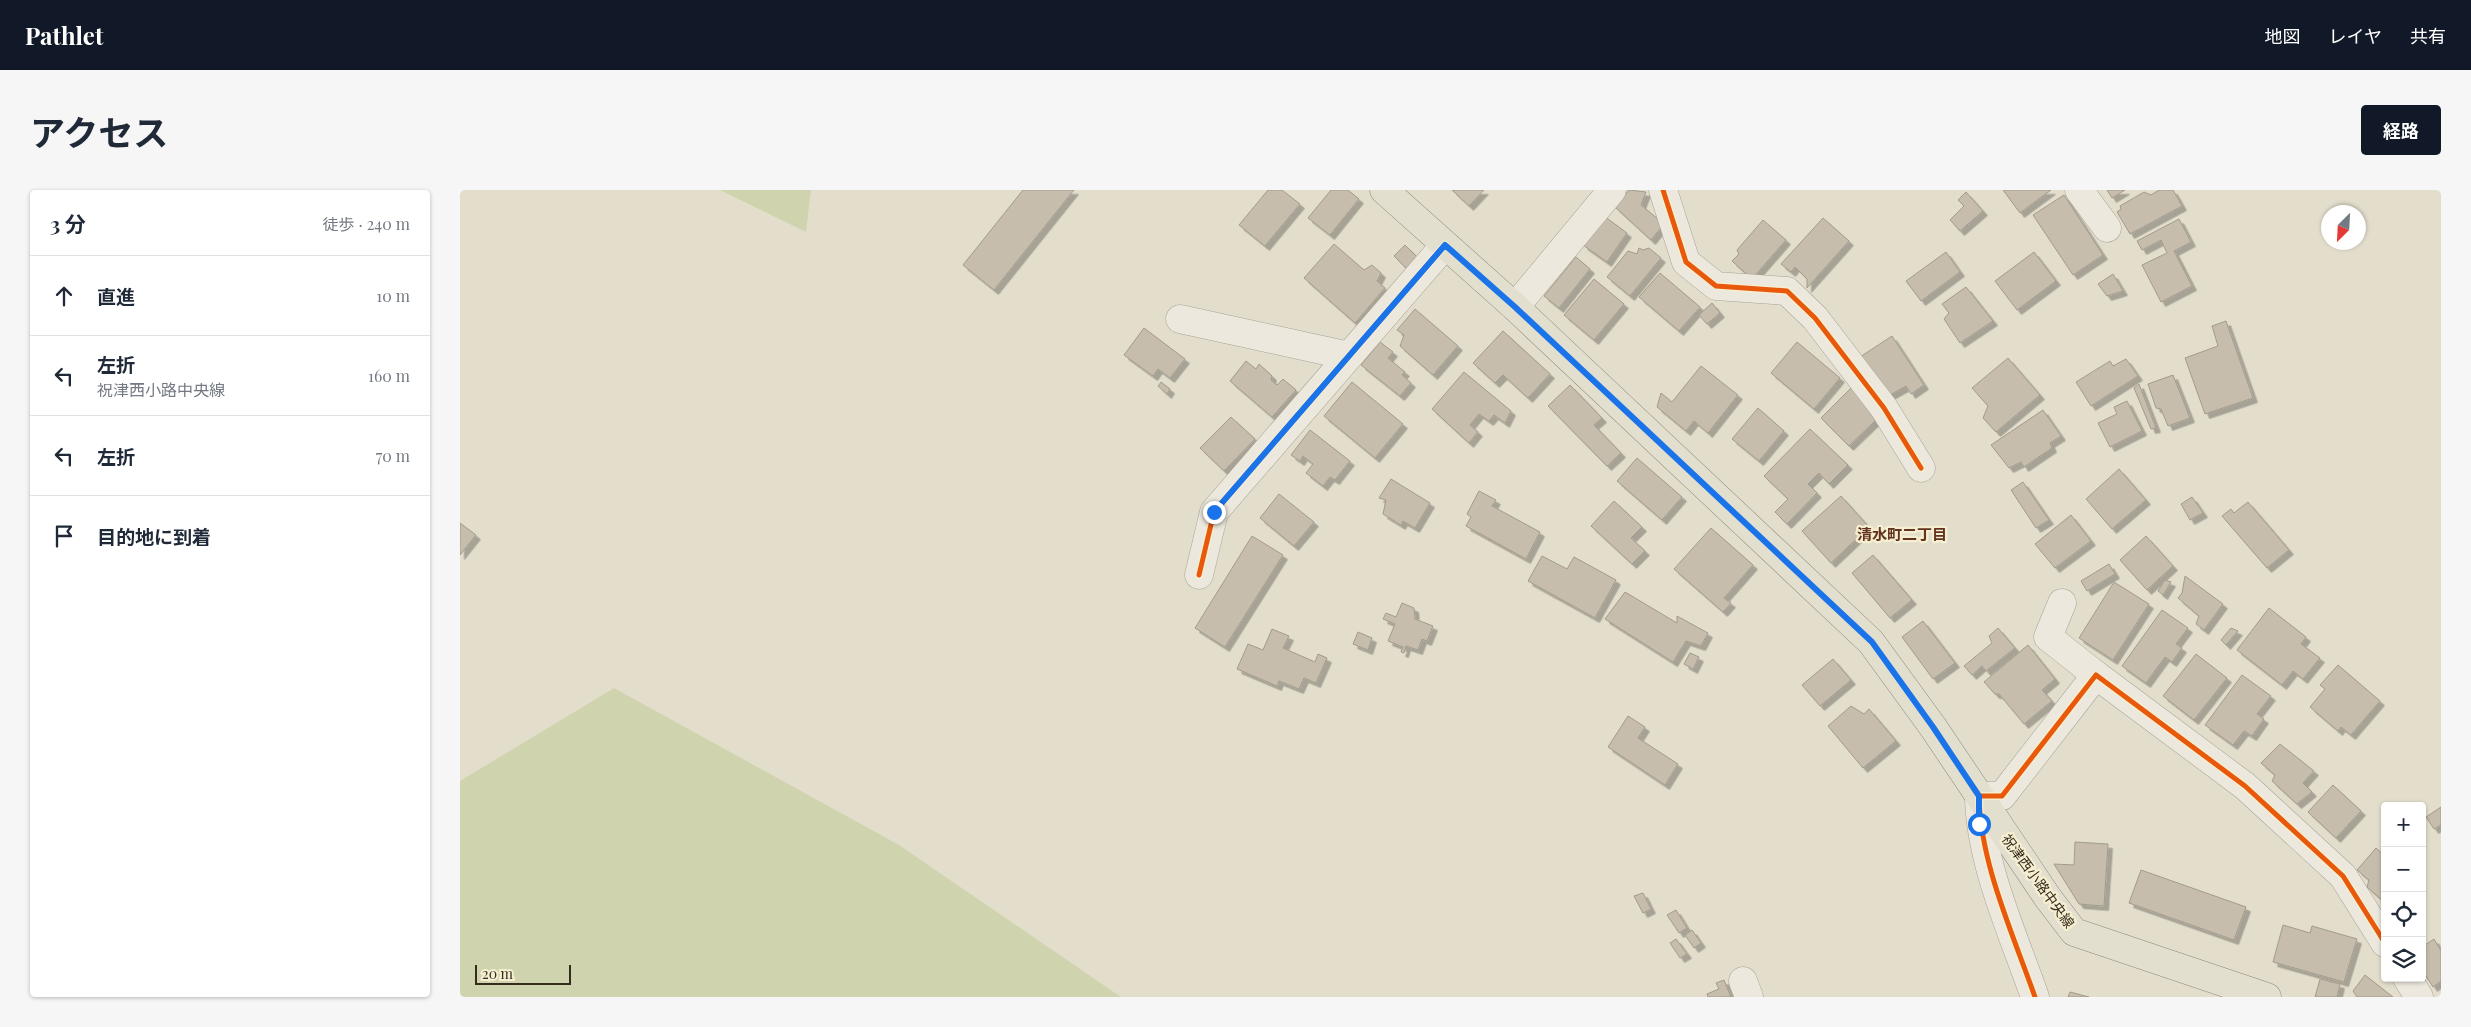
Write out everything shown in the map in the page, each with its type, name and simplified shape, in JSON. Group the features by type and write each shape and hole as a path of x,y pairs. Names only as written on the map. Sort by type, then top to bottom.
{"main road":[{"name":"祝津西小路中央線","path":"1384,190 1515,307 1872,642 1933,727 2048,898 2074,932 2267,997"}],"street":[{"path":"1515,307 1612,190"},
{"path":"1663,190 1686,262 1716,286 1787,291 1815,318 1884,408 1921,468"},
{"path":"2079,190 2107,228"},
{"path":"1199,575 1214,512 1445,245"},
{"path":"1180,319 1349,356"},
{"path":"2062,603 2048,637 2245,786 2343,876 2381,937"},
{"path":"2035,997 2000,898 1982,834 1979,796 2002,796 2096,675"},
{"path":"2410,982 2419,997"}],"green space":[{"path":"720,190 811,190 806,232"},
{"path":"614,688 899,845 1121,997 460,997 460,781"}],"building":[{"path":"1023,190 1074,190 994,290 963,265"},
{"path":"1268,190 1282,190 1300,204 1265,246 1239,225"},
{"path":"1331,190 1348,190 1359,199 1330,235 1308,218"},
{"path":"1452,190 1484,190 1469,206"},
{"path":"1629,190 1646,192 1641,205 1664,224 1651,240 1615,207"},
{"path":"2003,190 2051,190 2020,213"},
{"path":"2107,190 2125,190 2112,198"},
{"path":"2159,190 2173,190 2182,206 2130,234 2117,212 2121,209 2120,206 2144,192 2151,195"},
{"path":"1966,192 1983,211 1960,231 1950,220 1964,206 1958,200"},
{"path":"2064,195 2103,255 2073,275 2033,215"},
{"path":"1604,216 1627,233 1607,262 1583,245"},
{"path":"1823,218 1849,241 1807,288 1807,279 1795,267 1791,272 1781,264"},
{"path":"2179,219 2191,242 2174,251 2192,286 2161,302 2142,265 2167,253 2161,240 2142,250 2137,241"},
{"path":"1763,220 1786,240 1752,279 1732,261 1739,254 1737,250"},
{"path":"1334,244 1364,270 1372,265 1381,273 1377,281 1385,288 1355,323 1304,278"},
{"path":"1405,245 1422,262 1412,274 1394,256"},
{"path":"1639,248 1643,250 1649,248 1661,258 1630,296 1607,277 1628,251 1637,254"},
{"path":"1946,252 1960,272 1921,301 1906,281"},
{"path":"2034,252 2056,281 2017,310 1995,281"},
{"path":"1576,257 1590,269 1559,308 1544,296"},
{"path":"1660,273 1700,307 1679,331 1639,297"},
{"path":"2113,274 2123,291 2107,296 2098,284"},
{"path":"1594,279 1624,304 1594,340 1564,315"},
{"path":"1966,287 1993,321 1960,343 1944,319 1949,313 1942,304"},
{"path":"1712,303 1720,313 1707,324 1699,315"},
{"path":"1415,309 1458,346 1433,375 1400,346 1404,335 1397,330"},
{"path":"2226,321 2253,398 2205,414 2185,358 2218,346 2212,326"},
{"path":"1144,328 1185,359 1170,378 1158,369 1153,376 1124,355"},
{"path":"1503,331 1550,374 1528,398 1503,375 1495,383 1473,363"},
{"path":"1892,336 1924,385 1911,394 1906,386 1888,396 1860,357"},
{"path":"1380,342 1393,352 1388,358 1405,372 1402,375 1411,383 1400,396 1361,365"},
{"path":"1797,342 1840,378 1814,409 1771,373"},
{"path":"2008,358 2040,395 1996,432 1983,418 1988,406 1972,388"},
{"path":"2126,359 2138,376 2091,406 2076,382 2110,361 2113,366"},
{"path":"1246,361 1256,369 1259,364 1272,376 1271,380 1277,385 1283,379 1296,390 1272,417 1230,381"},
{"path":"1701,366 1738,395 1708,433 1694,421 1686,431 1657,407 1661,393 1672,402"},
{"path":"1464,372 1511,411 1505,423 1494,415 1489,421 1479,414 1470,425 1478,432 1469,443 1432,409"},
{"path":"2173,375 2190,418 2168,426 2161,409 2156,408 2148,384"},
{"path":"1161,382 1170,389 1167,394 1158,386"},
{"path":"1352,382 1403,424 1375,458 1324,416"},
{"path":"2139,384 2156,428 2151,429 2134,388"},
{"path":"1570,385 1602,418 1594,425 1621,453 1607,466 1548,406"},
{"path":"1852,387 1880,416 1849,446 1821,418"},
{"path":"2127,401 2142,431 2110,447 2098,423 2117,414 2114,407"},
{"path":"1758,408 1784,431 1759,461 1732,439"},
{"path":"2043,410 2061,436 2050,443 2052,448 2024,467 2021,462 2009,468 1991,445"},
{"path":"1231,417 1255,439 1224,471 1200,448"},
{"path":"1810,429 1848,465 1829,484 1819,473 1808,484 1817,493 1787,524 1775,512 1788,499 1764,476"},
{"path":"1310,430 1350,461 1335,480 1330,477 1323,486 1306,473 1313,464 1303,456 1300,461 1291,455"},
{"path":"1637,458 1682,497 1662,520 1617,481"},
{"path":"2119,469 2146,500 2112,529 2086,499"},
{"path":"1391,479 1430,503 1415,528 1403,521 1401,525 1383,514 1386,500 1379,498"},
{"path":"2023,482 2049,520 2036,528 2011,490"},
{"path":"1479,491 1496,500 1492,506 1540,532 1526,559 1466,526 1471,517 1467,514"},
{"path":"1279,494 1314,522 1294,546 1260,518"},
{"path":"1841,496 1869,527 1831,563 1802,531"},
{"path":"2192,497 2203,513 2190,520 2181,504"},
{"path":"1614,501 1642,527 1631,538 1645,551 1632,564 1591,526"},
{"path":"2248,502 2289,550 2267,568 2222,516 2231,509 2234,513"},
{"path":"2071,515 2091,541 2055,568 2035,544"},
{"path":"460,523 476,535 460,555"},
{"path":"1711,528 1753,565 1724,598 1731,603 1723,612 1674,569"},
{"path":"1252,536 1283,555 1225,647 1195,628"},
{"path":"2146,536 2173,566 2147,590 2120,560"},
{"path":"1873,555 1912,600 1890,618 1852,573"},
{"path":"1542,556 1567,569 1574,557 1616,580 1595,618 1528,581"},
{"path":"2109,564 2115,574 2087,591 2081,581"},
{"path":"2185,576 2223,604 2204,630 2196,624 2199,616 2178,598 2182,593"},
{"path":"2165,580 2171,582 2163,595 2158,591"},
{"path":"2114,582 2149,604 2113,660 2079,638"},
{"path":"1625,592 1677,623 1677,616 1708,633 1701,646 1686,641 1673,662 1605,619"},
{"path":"1402,603 1414,608 1415,619 1433,626 1427,641 1422,639 1418,650 1406,646 1404,653 1401,652 1403,647 1388,641 1395,624 1383,619 1386,613 1396,617"},
{"path":"2269,608 2306,637 2301,644 2320,658 2303,679 2293,671 2282,685 2237,650"},
{"path":"2162,610 2188,628 2176,644 2182,648 2172,662 2165,657 2146,683 2122,666"},
{"path":"1923,621 1955,663 1933,679 1902,637"},
{"path":"1998,628 2015,648 1986,671 1982,666 1972,675 1964,666 1992,643 1989,636"},
{"path":"2231,628 2238,631 2226,645 2221,640"},
{"path":"1272,629 1289,636 1283,648 1315,662 1318,654 1327,658 1316,683 1304,678 1299,689 1279,681 1277,686 1237,669 1248,644 1263,650"},
{"path":"1358,632 1372,638 1368,650 1353,644"},
{"path":"2028,645 2055,679 2042,690 2052,701 2024,724 1999,694 1995,694 1984,682"},
{"path":"1690,653 1699,657 1693,669 1684,664"},
{"path":"2196,654 2227,678 2194,720 2163,696"},
{"path":"1833,659 1851,680 1820,706 1802,685"},
{"path":"2338,665 2380,701 2351,735 2341,727 2338,731 2310,707 2325,689 2320,685"},
{"path":"2242,675 2271,696 2257,714 2264,719 2252,736 2244,731 2233,745 2205,725"},
{"path":"1851,706 1864,714 1869,709 1896,741 1863,768 1828,726"},
{"path":"1628,716 1645,727 1638,738 1678,764 1665,785 1608,747"},
{"path":"2280,744 2314,771 2303,783 2312,792 2297,804 2272,781 2275,775 2261,763"},
{"path":"2333,785 2361,811 2336,838 2308,812"},
{"path":"2441,807 2441,825 2434,829 2426,817"},
{"path":"2075,842 2108,844 2104,906 2079,904 2054,864 2074,865"},
{"path":"2376,848 2381,852 2381,899 2367,887 2369,880 2357,870"},
{"path":"2141,870 2246,907 2234,940 2129,903"},
{"path":"1643,893 1651,909 1643,913 1634,896"},
{"path":"1676,910 1687,928 1679,933 1667,915"},
{"path":"2283,925 2310,933 2312,926 2357,939 2344,982 2273,962"},
{"path":"1692,930 1701,943 1694,948 1685,935"},
{"path":"1676,939 1687,954 1680,958 1670,943"},
{"path":"2434,939 2441,951 2441,981 2433,987 2426,976 2426,944"},
{"path":"2365,975 2393,997 2357,997 2353,991"},
{"path":"2320,979 2340,984 2337,997 2315,997"},
{"path":"1724,980 1731,997 1708,997 1707,994 1719,989 1716,983"},
{"path":"2070,992 2089,997 2068,997"}],"cycle path":[{"path":"1663,190 1686,262 1716,286 1787,291 1815,318 1884,408 1921,468"},
{"path":"1199,575 1214,512 1445,245"},
{"path":"2035,997 1991,872 1985,847 1979,796 2002,796 2096,675 2245,786 2343,876 2381,937"}],"district":[{"name":"清水町二丁目","path":"1902,535"}],"route":[{"path":"1214,512 1445,245 1515,307 1872,642 1933,727 1979,796 1979,824"}]}
